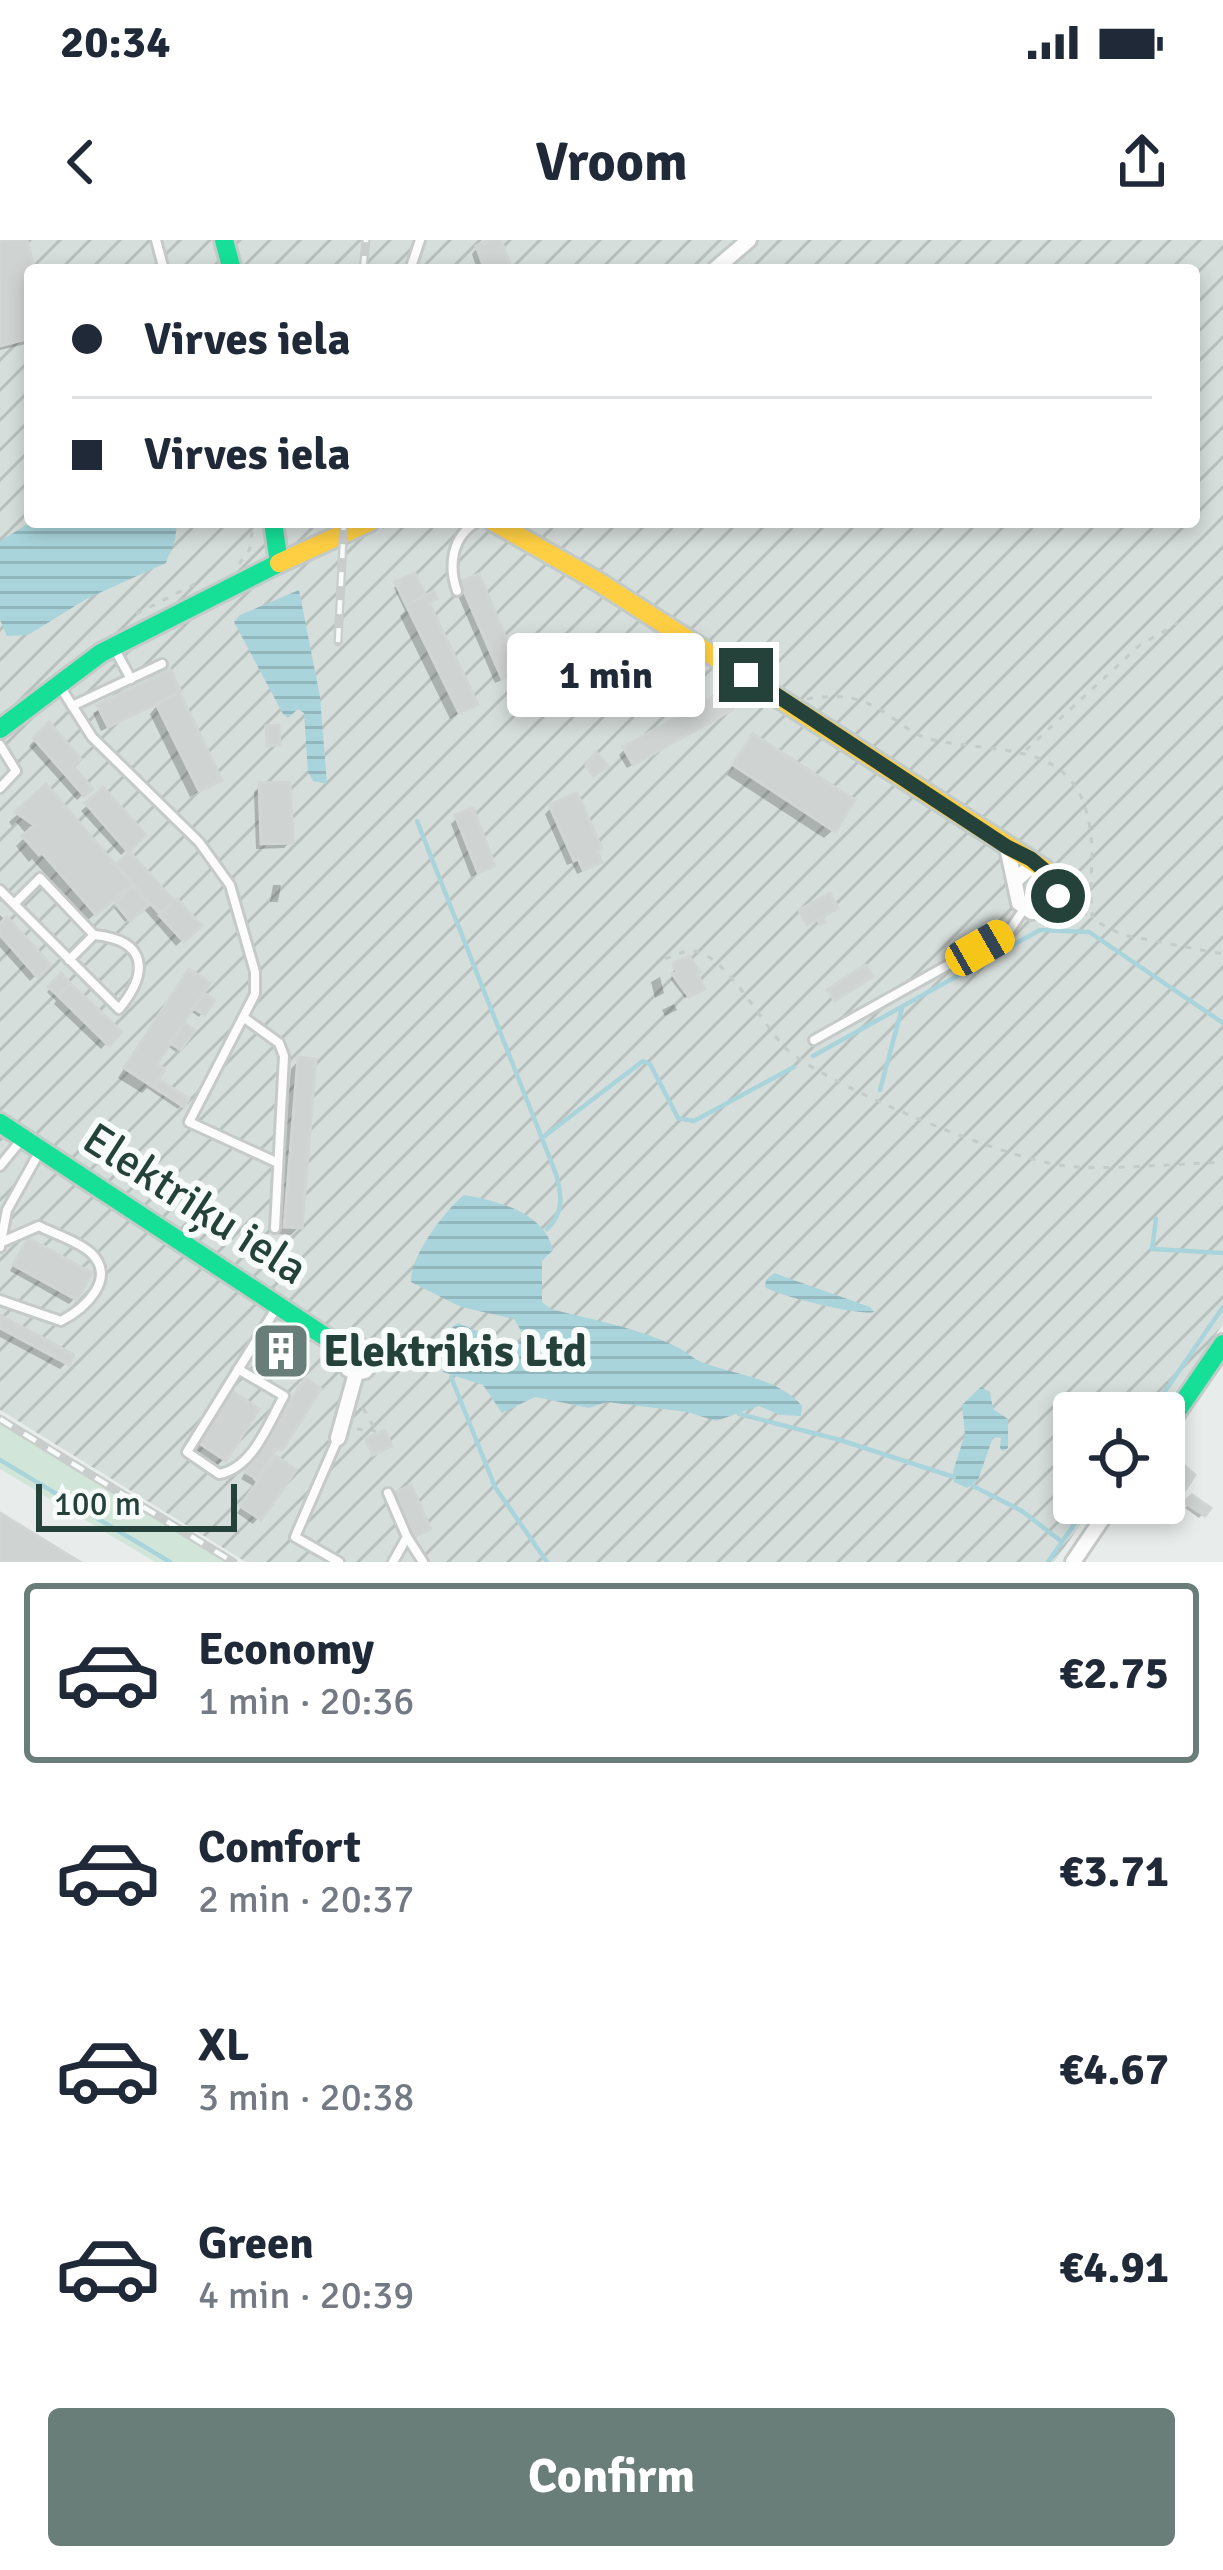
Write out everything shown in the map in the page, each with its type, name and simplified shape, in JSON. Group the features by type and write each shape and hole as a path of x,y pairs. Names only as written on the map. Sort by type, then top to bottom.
{"street":[{"path":"721,264 749,240"},
{"path":"274,528 279,563"},
{"path":"0,729 113,646 357,528"},
{"path":"504,528 597,581 1044,869 1056,880 1058,896 1040,912 1024,909 1015,896 1007,847"},
{"path":"1016,880 1028,869 1044,869"},
{"name":"Elektriķu iela","path":"0,1123 347,1351"},
{"path":"360,1346 370,1354 369,1368 356,1373 345,1365 347,1351 360,1346"},
{"path":"1185,1403 1220,1358"},
{"path":"338,1438 356,1373"},
{"path":"1072,1562 1098,1524"}],"lane":[{"path":"457,591 454,550 459,536 469,528"},
{"path":"113,646 130,679"},
{"path":"72,706 162,664"},
{"path":"58,683 92,737 199,842 230,885 255,972 255,994 188,1121 278,1162"},
{"path":"0,746 16,771 0,788"},
{"path":"0,890 14,904 70,959 119,1009 137,988 136,952 115,937 94,935 40,878 14,904"},
{"path":"814,1040 1009,931 1024,909"},
{"path":"70,959 94,935"},
{"path":"243,1016 278,1042 284,1056 274,1228"},
{"path":"0,1166 22,1138"},
{"path":"1,1245 7,1210 41,1150"},
{"path":"0,1300 61,1321 79,1312 101,1279 101,1269 90,1252 39,1226 1,1245"},
{"path":"238,1369 284,1396 246,1461 234,1472 219,1474 187,1452 238,1369 278,1305"},
{"path":"338,1438 296,1537 339,1562"},
{"path":"388,1492 423,1562"},
{"path":"393,1562 407,1537"}],"path":[{"path":"1025,751 1140,645 1178,623"},
{"path":"788,703 837,694 866,699 921,737 1025,751 1070,778 1084,801 1091,838 1093,920"},
{"path":"1058,896 1123,935 1223,954"},
{"path":"665,958 691,950 702,954 746,992 786,1050 837,1084 1008,1152 1075,1168 1223,1162"},
{"path":"355,1429 376,1431 363,1408"}],"shaded area":[{"path":"0,240 1223,240 1223,1324 1175,1392 1053,1392 1053,1524 1081,1524 1054,1562 246,1562 0,1410"}],"green space":[{"path":"0,1423 226,1562 155,1562 0,1469"}],"water":[{"path":"24,526 176,528 166,563 88,598 28,635 7,636 0,620 0,541"},
{"path":"299,590 320,697 327,784 313,781 308,772 304,713 298,709 288,718 283,714 234,622 240,615"},
{"path":"464,1195 505,1205 541,1227 553,1250 542,1261 542,1302 551,1309 647,1335 701,1362 768,1383 802,1406 801,1416 780,1415 759,1406 716,1421 687,1412 607,1402 589,1408 535,1397 502,1413 483,1385 443,1372 438,1339 458,1323 506,1343 519,1343 523,1334 514,1319 461,1307 411,1282 416,1260 430,1235"},
{"path":"774,1273 874,1312 837,1308 773,1291 765,1287"},
{"path":"981,1387 990,1392 993,1409 1008,1419 1008,1448 1003,1451 1001,1438 993,1437 978,1480 967,1488 954,1482 953,1471 965,1434 962,1405"}],"building":[{"path":"0,240 27,240 33,264 24,264 24,340 0,346"},
{"path":"501,240 510,264 483,264 476,246"},
{"path":"415,573 425,595 406,605 395,582"},
{"path":"479,574 520,671 502,679 460,582"},
{"path":"434,591 437,599 429,603 478,704 459,713 406,605"},
{"path":"170,669 181,692 108,727 97,705"},
{"path":"179,692 222,780 199,791 156,704"},
{"path":"722,692 732,710 633,765 623,747"},
{"path":"49,722 81,759 73,766 93,789 84,796 33,738"},
{"path":"279,725 280,745 267,746 266,726"},
{"path":"753,734 855,800 835,832 733,765"},
{"path":"596,752 609,767 593,776 586,765"},
{"path":"290,782 293,843 261,844 259,783"},
{"path":"46,784 132,884 96,915 22,836 34,825 15,812"},
{"path":"103,787 146,835 128,852 85,803"},
{"path":"577,793 602,849 597,851 602,862 583,870 578,859 574,861 549,805"},
{"path":"473,808 495,866 478,873 455,815"},
{"path":"130,852 173,900 159,913 116,864"},
{"path":"133,886 149,905 130,921 115,903"},
{"path":"830,893 838,908 822,917 825,922 820,924 818,919 807,925 799,910"},
{"path":"177,899 202,926 184,942 159,915"},
{"path":"7,917 51,965 38,978 0,935 0,923"},
{"path":"689,956 705,989 689,997 672,974 677,972 673,964"},
{"path":"865,965 873,976 835,1001 827,990"},
{"path":"189,969 210,983 157,1064 165,1069 153,1087 124,1068"},
{"path":"61,973 70,983 58,996 48,987"},
{"path":"70,983 122,1032 109,1046 58,996"},
{"path":"204,993 215,1000 205,1015 193,1008"},
{"path":"184,1023 195,1030 181,1050 170,1043"},
{"path":"298,1057 316,1059 302,1228 284,1227"},
{"path":"158,1079 189,1099 184,1107 153,1087"},
{"path":"28,1238 92,1273 77,1300 13,1265"},
{"path":"0,1315 74,1355 69,1365 0,1328"},
{"name":"Elektrikis Ltd","path":"271,1330 303,1350 289,1372 258,1352"},
{"path":"305,1378 321,1389 257,1479 245,1472"},
{"path":"232,1391 259,1409 226,1461 199,1443"},
{"path":"385,1430 392,1446 373,1455 365,1439"},
{"path":"276,1456 296,1470 261,1520 240,1506"},
{"path":"1185,1466 1195,1475 1185,1490"},
{"path":"411,1485 431,1529 414,1537 394,1493"},
{"path":"1192,1495 1211,1508 1205,1516 1185,1501"},
{"path":"0,1513 80,1562 0,1562"}],"waterway":[{"path":"417,821 556,1174 560,1204 547,1229"},
{"path":"813,1056 1040,930 1089,932 1223,1023"},
{"path":"880,1090 902,1008"},
{"path":"542,1138 643,1061 650,1064 678,1118 694,1121 794,1067"},
{"path":"1156,1219 1152,1249 1223,1253"},
{"path":"1164,1392 1223,1307"},
{"path":"451,1377 495,1487 547,1562"},
{"path":"739,1414 954,1477"},
{"path":"0,1460 170,1562"},
{"path":"973,1486 1022,1511 1062,1542"},
{"path":"1048,1562 1074,1524"}],"railway":[{"path":"364,264 366,240"},
{"path":"338,642 344,528"},
{"path":"0,1419 233,1562"}],"traffic: fast":[{"path":"224,240 230,264"},
{"path":"0,729 101,653 279,563 274,528"},
{"path":"0,1123 347,1351"},
{"path":"1185,1399 1223,1344"}],"traffic: slow":[{"path":"279,563 356,528"},
{"path":"504,528 597,581 1044,869"}],"place":[{"name":"Elektrikis Ltd","path":"281,1351"}],"route":[{"path":"746,675 1031,859 1052,874 1058,896"}]}
